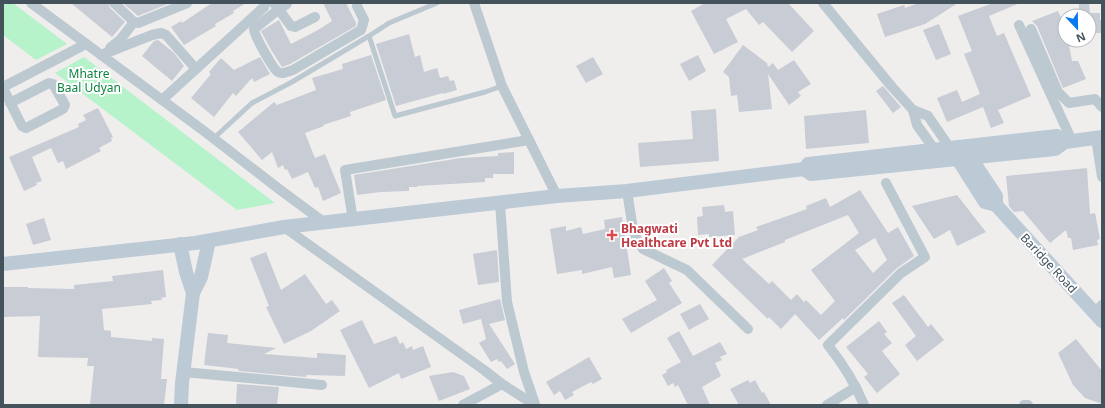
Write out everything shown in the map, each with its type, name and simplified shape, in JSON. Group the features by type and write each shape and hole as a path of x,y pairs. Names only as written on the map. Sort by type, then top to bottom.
{"main road":[{"path":"3,264 209,241 284,227 557,196 627,191 804,169 811,174 961,153 1055,149 1069,141 1099,137"},
{"name":"Baridge Road","path":"961,153 996,196 996,205 1100,312"},
{"path":"181,405 193,293 201,277 209,241"},
{"path":"180,244 186,272 193,293"}],"street":[{"path":"31,3 214,138 325,223"},
{"path":"119,5 134,22 138,23 174,6 187,3"},
{"path":"162,100 266,3"},
{"path":"474,3 502,86 557,196"},
{"path":"823,3 892,87 913,110 928,116 961,153"},
{"path":"315,17 296,27 291,26 280,5 254,29 254,32 277,71 282,73 293,70 361,30 364,20 357,6"},
{"path":"99,53 111,48 120,40 134,22"},
{"path":"1019,25 1069,141"},
{"path":"1031,29 1058,92 1064,99 1069,103 1095,99 1102,107"},
{"path":"99,53 161,33 166,35 196,69"},
{"path":"10,103 49,83 53,84 64,105 63,109 26,128 22,126 10,103 3,88 86,44"},
{"path":"913,110 917,125 939,156"},
{"path":"1099,137 1102,177"},
{"path":"353,220 345,170 529,140"},
{"path":"864,405 843,364 828,345 901,272 925,257 886,183"},
{"path":"627,191 633,229 637,240 643,249 687,270 748,329"},
{"path":"500,203 507,302 524,372 535,405"},
{"path":"284,227 478,365 502,384 535,405"},
{"path":"184,372 322,385"},
{"path":"463,405 502,384"},
{"path":"827,405 856,387"},
{"path":"1023,405 1028,405"}],"lane":[{"path":"214,138 252,104 389,24 437,3"},
{"path":"369,36 395,116 502,86"}],"green space":[{"path":"3,3 13,3 67,44 36,60 3,35"},
{"name":"Mhatre Baal Udyan","path":"84,57 275,203 237,210 55,73"}],"building":[{"path":"71,3 108,3 110,8 125,22 112,37"},
{"path":"123,3 170,3 138,16"},
{"path":"212,3 246,3 233,11 234,13 215,24 216,26 184,45 171,27 181,21 182,23"},
{"path":"323,3 346,3 356,26 290,64 282,67 261,31 279,20 291,44 332,21"},
{"path":"705,3 788,3 814,31 792,52 763,22 759,25 746,9 726,19 738,42 714,54 691,11"},
{"path":"919,3 958,3 925,24 885,37 877,14 904,5 905,8"},
{"path":"993,3 1020,3 989,16 997,36 1004,33 1031,96 998,110 1004,123 991,128 983,107 947,122 937,98 957,90 962,102 980,94 964,54 972,51 958,16"},
{"path":"1079,3 1089,3 1090,8 1079,8"},
{"path":"1057,11 1057,48 1070,48 1072,61 1078,61 1086,79 1063,88 1037,26 1032,21"},
{"path":"1097,13 1100,13 1100,20 1102,20 1102,33 1097,33"},
{"path":"939,24 951,54 936,60 923,30"},
{"path":"409,34 415,57 420,55 424,72 437,68 440,78 448,76 450,81 454,80 457,90 396,106 376,44"},
{"path":"158,40 174,53 184,66 172,81 142,56 154,41"},
{"path":"743,45 767,63 768,67 773,63 778,70 794,60 811,84 798,92 801,96 789,105 768,74 772,109 739,112 737,95 731,96 729,77 723,72"},
{"path":"371,55 386,100 350,112 351,116 323,125 324,126 305,133 315,158 325,154 341,193 323,201 318,187 315,188 308,172 292,179 287,169 285,170 283,165 278,168 272,152 262,160 238,132 274,102 277,105 316,90 312,78 343,69 342,64"},
{"path":"698,55 706,71 689,81 680,64"},
{"path":"260,57 270,74 254,82 252,78 236,96 233,93 214,117 191,98 211,74 209,72 221,58 234,70"},
{"path":"593,57 603,74 586,83 576,66"},
{"path":"883,86 901,107 893,113 876,91"},
{"path":"98,108 113,137 111,138 112,141 99,148 101,151 66,169 63,161 58,163 51,148 32,157 42,181 24,191 9,157 79,127 78,124 86,120 83,115"},
{"path":"716,109 719,161 640,167 638,143 693,139 691,111"},
{"path":"866,110 869,143 806,149 804,116"},
{"path":"514,152 514,174 493,174 493,178 485,178 485,182 417,186 409,187 409,191 357,195 354,175 461,158 498,156 498,153"},
{"path":"1087,168 1090,214 1095,213 1100,239 1097,240 1098,245 1073,250 1071,238 1068,238 1066,230 1050,243 1023,211 1014,212 1009,206 1006,176"},
{"path":"860,190 888,233 898,227 914,256 897,268 844,320 843,318 819,340 795,314 781,329 769,317 768,319 712,265 739,237 758,230 756,227 807,209 806,206 826,198 830,207","holes":["848,215 859,233 811,270 835,301 821,315 806,300 804,302 797,294 791,300 772,281 769,284 742,259","875,238 887,260 873,273 855,250"]},
{"path":"957,195 986,232 957,246 950,230 934,239 912,206"},
{"path":"724,205 725,212 733,211 735,235 709,237 709,234 698,235 697,217 703,216 702,207"},
{"path":"622,217 631,275 614,278 612,267 582,274 582,270 557,274 550,229 566,226 566,231 581,227 583,234 605,229 604,220"},
{"path":"44,218 51,240 33,245 26,224"},
{"path":"497,250 499,282 478,285 473,254"},
{"path":"266,252 281,290 305,274 326,304 332,300 340,311 311,331 284,344 266,307 269,306 250,258"},
{"path":"664,268 672,281 669,283 682,303 631,333 622,319 657,300 645,281"},
{"path":"163,270 166,297 161,298 162,300 151,301 152,304 102,309 104,330 111,331 111,337 152,341 152,338 164,339 161,379 167,379 164,405 90,405 94,366 87,366 88,358 38,357 40,316 3,317 3,287 74,289 74,285 113,281 112,276"},
{"path":"904,295 928,327 931,324 944,340 917,361 905,345 916,336 892,303"},
{"path":"500,299 505,320 489,324 515,364 507,369 501,361 499,362 497,359 491,362 479,343 486,339 481,319 463,324 459,310"},
{"path":"700,304 709,319 689,330 680,314"},
{"path":"362,320 374,344 396,336 400,344 403,342 406,349 412,346 413,350 423,346 431,367 401,379 399,373 369,388 340,330"},
{"path":"879,321 887,332 884,334 892,343 882,351 900,374 877,393 864,377 868,374 846,347"},
{"path":"679,331 693,356 720,342 727,354 720,357 722,360 715,363 721,376 702,387 710,405 688,405 678,385 675,387 673,383 668,386 662,375 667,372 666,370 681,362 667,338"},
{"path":"208,333 228,335 227,343 276,348 264,354 317,358 317,353 346,355 345,376 306,375 306,377 238,371 239,369 204,365"},
{"path":"1076,339 1102,371 1102,404 1085,398 1073,385 1058,353"},
{"path":"589,357 602,379 593,384 591,382 572,392 574,395 565,400 560,391 554,395 546,382"},
{"path":"453,372 464,376 470,389 439,401 429,376"},
{"path":"748,380 750,383 755,380 771,405 739,405 730,389"},
{"path":"237,384 279,387 277,405 236,405"}],"place":[{"name":"Bhagwati Healthcare Pvt Ltd","path":"612,235"}]}
